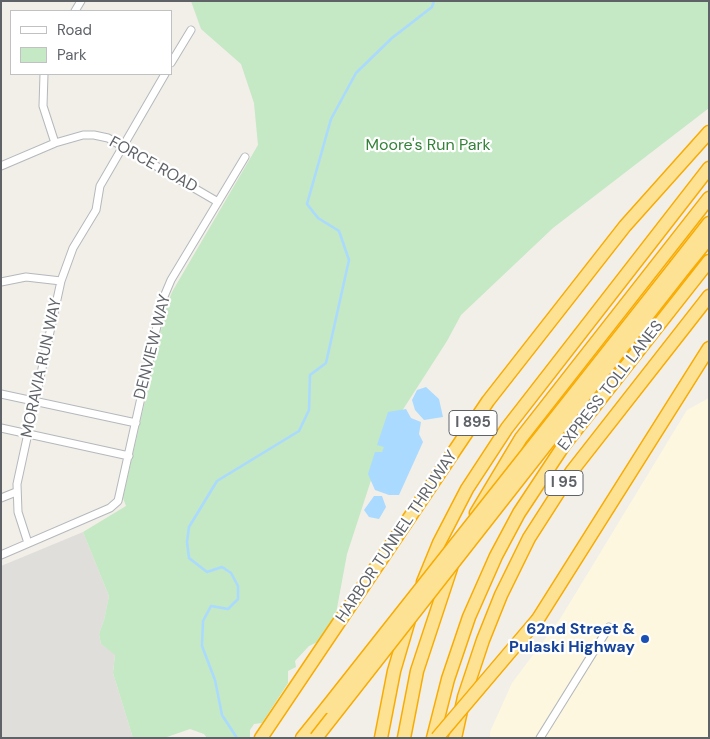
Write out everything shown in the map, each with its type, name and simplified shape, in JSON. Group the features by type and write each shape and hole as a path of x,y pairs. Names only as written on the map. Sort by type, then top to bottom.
{"highway":[{"name":"HARBOR TUNNEL THRUWAY","path":"263,736 488,401 625,226 709,132"},
{"path":"381,738 394,671 414,605 439,543 466,489 507,428 546,376 709,168"},
{"path":"404,738 417,671 436,610 458,550 485,496 521,438 554,394 709,198"},
{"name":"EXPRESS TOLL LANES","path":"316,738 680,268 709,223"},
{"name":"EXPRESS TOLL LANES","path":"302,738 680,268 709,238"},
{"name":"EXPRESS TOLL LANES","path":"433,738 448,679 469,617 492,564 519,513 564,445 709,261"},
{"name":"I 95","path":"455,738 464,697 483,640 504,588 530,538 572,470 709,296"},
{"path":"437,738 538,619 709,348"}],"street":[{"path":"172,62 191,30"},
{"path":"44,75 43,106 55,143"},
{"name":"MORAVIA RUN WAY","path":"28,543 20,522 16,492 61,281 73,248 96,210 100,186 164,75"},
{"name":"FORCE ROAD","path":"1,166 55,143 88,135 108,138 218,202"},
{"name":"DENVIEW WAY","path":"28,543 110,508 120,497 163,299 172,280 245,157"},
{"path":"1,282 26,277 61,281"},
{"path":"1,394 136,423"},
{"path":"1,428 128,456"},
{"path":"1,498 16,492"},
{"path":"1,555 28,543"},
{"path":"540,738 609,626"}],"shaded area":[{"path":"709,398 709,738 490,738 490,732 512,683 560,619 687,410"},
{"path":"83,532 109,596 99,634 101,644 115,654 113,673 133,738 1,738 1,566"}],"green space":[{"name":"Moore's Run Park","path":"191,1 709,1 709,108 553,228 461,315 447,341 402,411 375,468 347,554 332,635 309,646 295,661 296,667 288,671 288,683 262,723 254,724 250,730 250,738 207,738 204,734 190,729 164,738 133,738 113,673 115,655 101,644 99,634 109,596 83,532 126,506 123,498 166,308 172,292 258,145 254,103 241,64 201,29"}],"water":[{"path":"426,387 439,399 443,417 424,420 415,410 412,400 417,390"},
{"path":"406,409 411,418 421,422 419,434 423,442 399,495 389,495 375,490 368,474 375,452 382,452 384,447 377,445 388,412"},
{"path":"374,496 382,496 386,507 379,519 369,517 364,510"}],"waterway":[{"path":"237,738 222,715 215,680 202,646 203,621 211,606 228,609 238,599 238,586 231,573 222,567 207,572 189,558 187,542 189,527 217,481 299,431 309,410 310,375 326,363 349,260 339,231 318,218 307,204 331,119 356,73 392,38 432,7 434,1"}],"place":[{"name":"62nd Street & Pulaski Highway","path":"645,639"}]}
